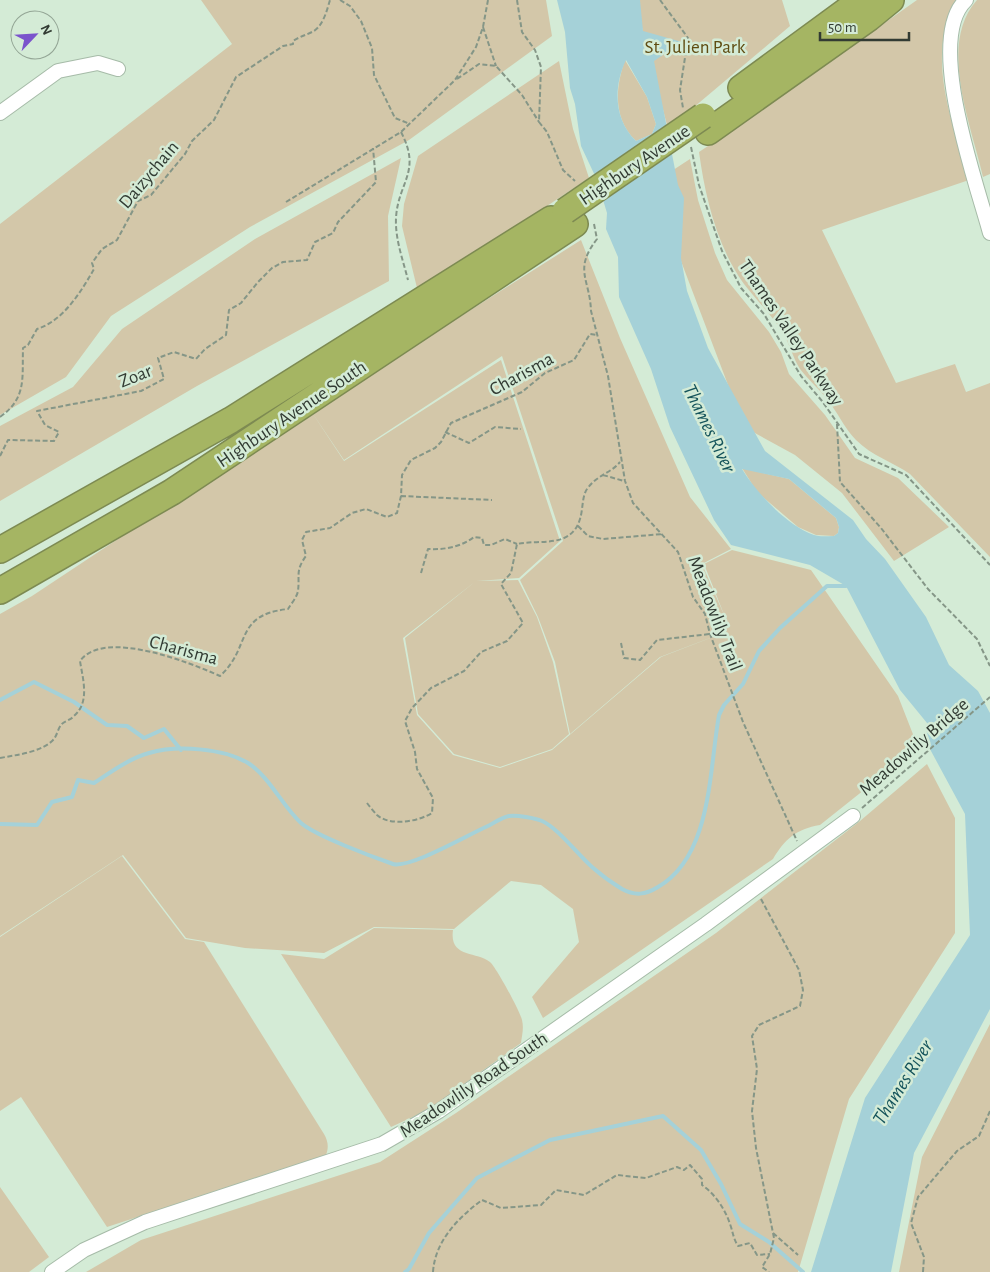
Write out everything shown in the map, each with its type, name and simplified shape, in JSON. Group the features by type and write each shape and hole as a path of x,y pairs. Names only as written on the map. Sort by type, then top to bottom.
{"highway":[{"path":"696,124 861,0"},
{"path":"696,124 869,18 891,0"},
{"name":"Highbury Avenue","path":"577,217 696,124"},
{"name":"Highbury Avenue South","path":"0,550 231,420 577,217"},
{"name":"Highbury Avenue South","path":"0,591 172,492 577,217"}],"street":[{"path":"966,0 962,4 951,31 949,61 952,92 990,233"},
{"path":"0,113 58,72 98,62 118,69"},
{"name":"Meadowlily Road South","path":"52,1272 84,1250 145,1222 382,1144 438,1111 755,888 853,816"}],"path":[{"name":"Daizychain","path":"0,417 18,401 21,389 23,348 28,345 37,329 48,326 81,291 94,269 92,263 98,254 117,240 138,202 151,195 186,154 192,141 214,120 236,77 283,46 293,44 294,41 304,34 315,30 329,9 330,0"},
{"path":"340,0 350,6 361,21 372,48 374,75 395,118 410,124"},
{"path":"455,80 476,47 483,28 488,0"},
{"path":"518,0 522,32 535,50 541,67 539,122"},
{"name":"Thames Valley Parkway","path":"660,0 688,38 680,90 696,124 699,185 722,251 741,288 764,314 801,376 859,454 906,475 990,565"},
{"path":"483,28 496,66 522,95 547,132 563,170 578,184"},
{"path":"286,202 401,132 455,80 479,64 496,66"},
{"path":"401,132 410,148 410,164 396,217 398,239 408,280"},
{"name":"Zoar","path":"0,456 8,440 54,441 59,432 45,425 37,412 141,391 164,379 158,358 174,352 196,359 206,349 226,335 229,310 242,304 258,282 272,268 283,262 307,260 315,242 333,233 338,222 376,182 373,148"},
{"name":"Meadowlily Trail","path":"577,217 597,233 596,239 588,251 583,274 591,300 608,376 625,481 633,503 678,552 693,597 705,614 710,634 743,722 804,852"},
{"name":"Charisma","path":"0,758 18,755 48,744 55,738 61,725 74,717 82,707 84,689 80,662 84,656 100,650 117,646 192,664 220,676 230,667 250,624 269,611 288,609 298,592 297,578 300,564 306,556 302,540 306,532 330,528 352,513 366,509 387,517 397,513 401,496 402,475 411,460 435,448 441,442 450,423 522,392 545,373 574,360 590,334 598,335"},
{"path":"837,422 840,482 881,528 928,589 978,639 990,666"},
{"path":"445,432 469,443 495,427 521,429"},
{"path":"420,574 428,549 466,543 474,537 482,538 484,545 491,546 505,539 517,544 534,540 553,543 568,536 578,526 586,491 600,474 614,468 621,461"},
{"path":"600,474 613,476 625,481"},
{"path":"401,496 492,500"},
{"path":"578,526 588,536 603,539 663,534"},
{"path":"367,802 378,816 393,821 420,820 432,813 433,798 417,769 415,752 405,721 412,708 432,688 464,671 481,652 507,641 523,623 501,584 511,573 517,544"},
{"path":"621,643 624,658 640,660 656,640 710,634"},
{"name":"Meadowlily Bridge","path":"853,816 990,697"},
{"path":"755,888 799,970 803,990 800,1006 759,1025 752,1036 757,1069 752,1111 756,1148 764,1197 774,1238 770,1254 762,1267 769,1272"},
{"path":"923,1272 924,1257 911,1223 918,1197 957,1151 979,1136 990,1111"},
{"path":"433,1272 434,1257 441,1242 464,1213 482,1200 501,1208 541,1205 556,1190 584,1194 617,1175 646,1178 677,1167 684,1170 690,1165 702,1179 702,1185 711,1191 723,1209 731,1226 731,1235 738,1246 750,1243 757,1255 770,1254"},
{"path":"773,1234 798,1255"}],"green space":[{"path":"201,0 546,0 552,36 409,140 250,227 111,316 66,377 0,415 0,224 232,44"},
{"name":"St. Julien Park","path":"635,0 782,0 790,26 668,129"},
{"path":"917,0 957,0 947,21 943,43 942,66 949,112 969,180 822,230 896,383 955,364 966,392 990,383 990,557 910,474 862,446 846,428 828,401 800,369 780,328 744,284 726,254 719,238 709,203 699,152"},
{"path":"977,0 990,0 990,174 983,177 966,111 958,62 960,39 965,18"},
{"path":"625,60 647,97 656,124 652,134 636,141 623,123 618,103 619,81"},
{"path":"559,61 573,129 589,178 418,292 402,226 404,204 418,156"},
{"path":"401,158 388,216 389,281 197,386 0,501 0,426 73,387 122,329 255,239"},
{"path":"690,159 698,200 715,253 727,280 769,332 781,352 789,374 825,415 855,458 898,478 949,527 894,561 842,493 795,455 744,427 673,240 664,176"},
{"path":"581,240 620,338 690,497 731,549 702,564 725,617 704,564 732,550 811,570 898,696 918,747 820,825 804,829 792,836 773,859 543,1018 532,997 579,942 573,909 541,885 511,881 454,929 374,927 324,953 245,948 186,938 123,855 0,936 0,614 32,596 311,411","holes":["502,356 563,541 520,580 538,617 555,662 570,734 660,657 731,630 661,657 552,750 500,768 453,755 417,715 403,638 476,581 519,578 560,541 501,360 344,461 311,411 344,460"]},
{"path":"742,468 789,479 836,518 839,527 838,533 834,536 816,535 798,527 757,492"},
{"path":"518,580 537,617 553,662 569,734 552,749 500,767 454,754 418,714 405,638 476,581"},
{"path":"927,764 955,818 955,933 849,1099 798,1272 86,1272 141,1240 380,1162 456,1113 716,933 860,821"},
{"path":"122,856 185,939 204,942 324,1134 328,1147 326,1155 107,1227 21,1097 0,1111 0,937"},
{"path":"374,928 453,930 453,939 459,950 484,959 493,966 517,1008 523,1026 521,1043 428,1110 391,1127 281,954 324,959"},
{"path":"990,1024 990,1272 899,1272 922,1157"},
{"path":"0,1187 49,1257 29,1272 0,1272"}],"water":[{"name":"Thames River","path":"557,0 640,0 643,31 682,42 654,61 678,185 684,198 681,258 687,291 708,348 765,451 853,520 866,539 885,559 926,617 949,665 978,691 990,713 990,1009 914,1153 891,1272 811,1272 865,1098 970,935 965,814 926,740 927,723 900,690 846,586 810,565 731,545 714,520 670,427 651,369 619,297 618,257 606,229 607,213 597,180 581,146 575,104 570,88 565,32","holes":["626,60 647,97 656,124 652,134 636,141 623,123 618,103 619,81","742,469 789,479 836,518 839,527 838,533 834,536 816,536 793,524 764,498"]}],"waterway":[{"path":"0,824 37,825 52,802 72,797 78,780 94,783 142,755 173,749 200,749 226,754 248,763 263,776 294,816 308,828 345,846 393,864 401,864 426,856 504,817 521,816 548,824 592,867 618,887 636,894 649,892 676,873 689,855 698,833 710,785 719,715 724,705 743,684 759,651 780,628 827,586 846,586"},
{"path":"0,700 34,682 74,702 107,725 127,726 144,738 164,729 181,750"},
{"path":"405,1272 409,1269 429,1233 477,1178 550,1140 663,1116 701,1150 721,1184 740,1224 769,1242 803,1272"}]}
